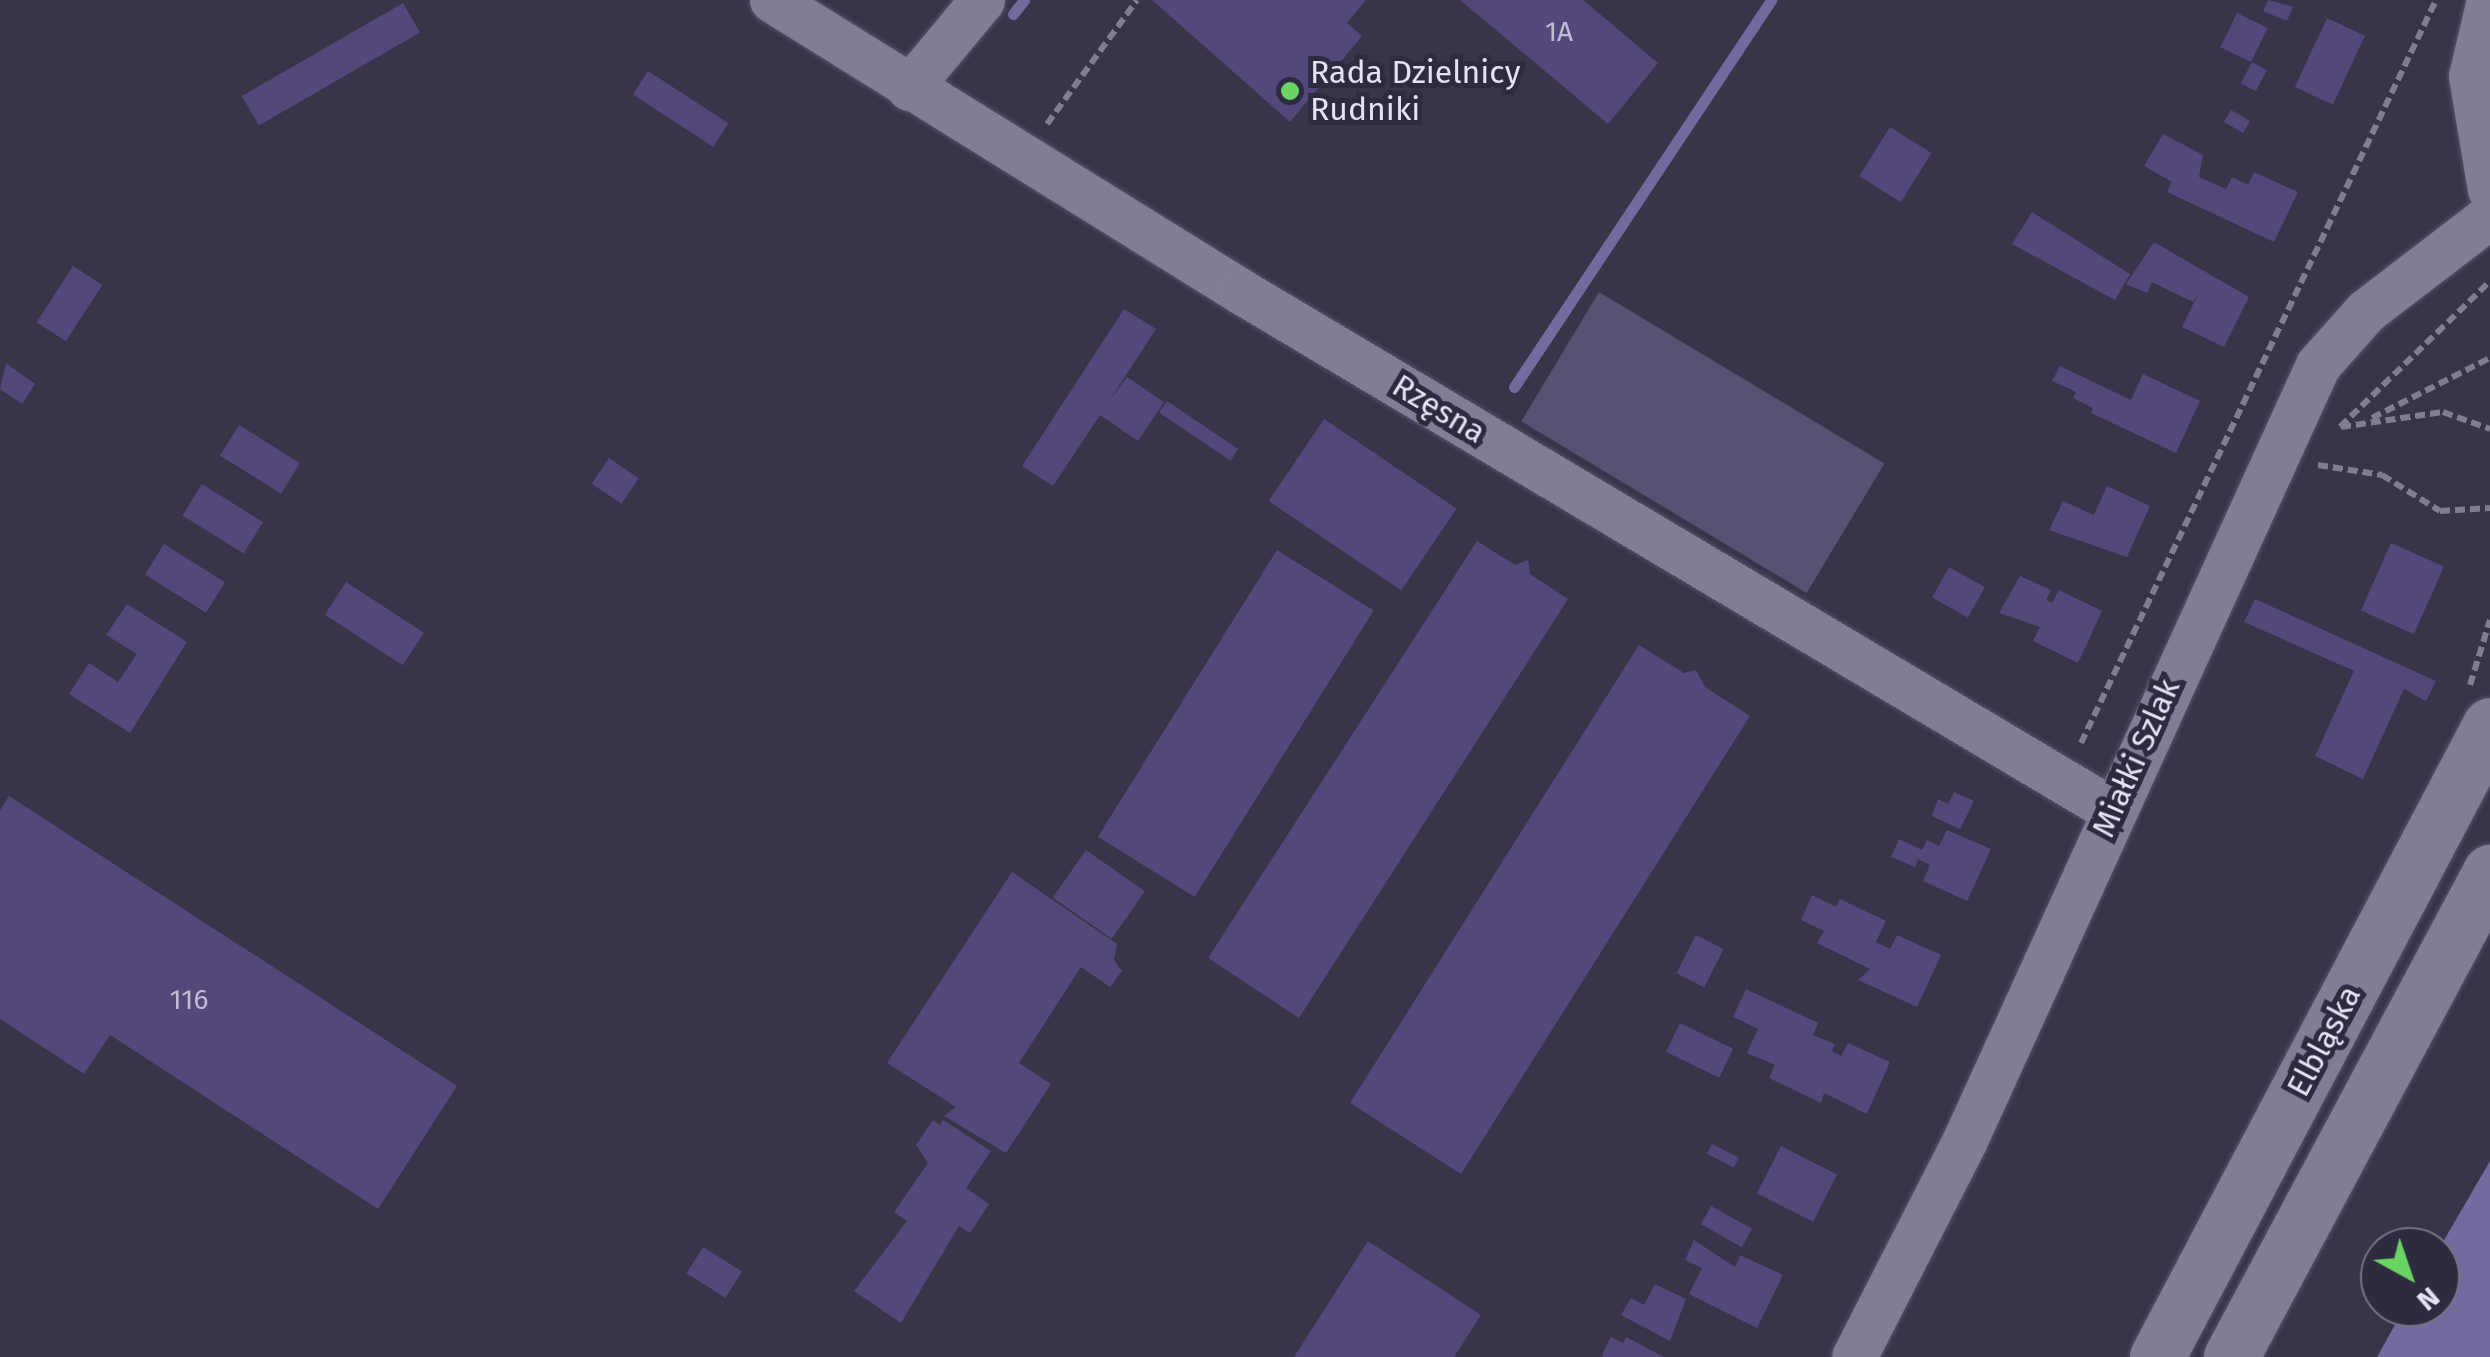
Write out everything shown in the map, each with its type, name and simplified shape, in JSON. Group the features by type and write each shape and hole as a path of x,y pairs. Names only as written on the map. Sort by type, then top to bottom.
{"main road":[{"name":"Elbląska","path":"2158,1357 2490,725"},
{"name":"Elbląska","path":"2231,1357 2490,872"}],"street":[{"name":"Rzęsna","path":"772,0 908,88 2112,810"},
{"path":"908,88 982,0"},
{"path":"2489,0 2471,76 2490,189"},
{"name":"Miałki Szlak","path":"1854,1357 1964,1142 2318,365 2366,311 2490,216"}],"path":[{"path":"1024,157 1137,0"},
{"path":"2063,780 2436,0"},
{"path":"2328,439 2490,281"},
{"path":"2367,421 2490,358"},
{"path":"2340,427 2443,412 2490,429"},
{"path":"2316,450 2303,462 2382,475 2440,511 2490,508"},
{"path":"2480,508 2490,518"}],"shaded area":[{"path":"1599,292 1884,464 1807,593 1521,421"},
{"path":"2490,1161 2490,1357 2377,1357 2394,1327 2460,1327 2460,1227 2452,1227"}],"building":[{"path":"1152,0 1366,0 1347,23 1362,36 1290,122"},
{"path":"1460,0 1583,0 1658,63 1608,124"},
{"path":"2268,0 2293,7 2287,21 2263,11"},
{"path":"403,3 420,32 259,125 242,96"},
{"path":"2237,13 2268,28 2251,62 2220,47"},
{"path":"2327,18 2365,36 2333,105 2295,87"},
{"path":"2252,62 2267,70 2256,91 2241,83"},
{"path":"648,71 729,123 713,147 633,94"},
{"path":"2231,110 2250,121 2243,133 2224,122"},
{"path":"1890,127 1932,153 1901,202 1859,176"},
{"path":"2163,134 2203,155 2199,177 2226,189 2232,177 2248,185 2254,172 2298,192 2274,242 2167,192 2172,182 2144,166"},
{"path":"2032,212 2130,274 2115,300 2012,244"},
{"path":"2154,242 2249,297 2224,347 2182,327 2200,290 2193,302 2152,282 2147,293 2126,284"},
{"path":"73,266 102,285 66,341 37,322"},
{"path":"1124,309 1156,329 1109,401 1127,377 1164,402 1138,441 1100,415 1053,486 1022,466"},
{"path":"6,363 35,384 22,404 0,389"},
{"path":"2060,366 2131,400 2143,374 2200,401 2176,453 2091,413 2093,408 2073,398 2076,392 2052,381"},
{"path":"1167,401 1238,449 1230,461 1159,413"},
{"path":"1324,419 1457,508 1401,591 1269,501"},
{"path":"239,425 300,463 281,494 220,456"},
{"path":"609,458 639,478 622,504 592,484"},
{"path":"202,484 263,522 243,554 182,515"},
{"path":"2107,486 2150,506 2127,557 2049,530 2063,501 2094,515"},
{"path":"1477,541 1515,565 1528,560 1530,574 1568,599 1299,1018 1208,958"},
{"path":"2391,543 2444,567 2414,634 2361,611"},
{"path":"164,544 225,582 206,613 145,575"},
{"path":"1277,550 1374,610 1195,897 1098,837"},
{"path":"1949,567 1985,587 1968,617 1932,598"},
{"path":"2020,576 2051,590 2046,600 2052,603 2059,590 2102,611 2078,663 2033,641 2040,627 1999,613"},
{"path":"346,582 424,633 403,665 325,615"},
{"path":"2255,599 2436,681 2426,701 2404,689 2363,779 2315,756 2354,671 2244,622"},
{"path":"127,604 187,642 130,733 69,694 89,663 118,682 137,654 106,635"},
{"path":"1639,645 1684,673 1696,670 1705,687 1750,716 1461,1174 1350,1103"},
{"path":"1954,792 1974,801 1960,829 1932,816 1938,799 1948,804"},
{"path":"9,796 457,1086 378,1209 110,1035 84,1074 0,1019 0,811"},
{"path":"1947,830 1991,849 1967,901 1923,881 1930,865 1918,859 1915,867 1891,857 1899,839 1922,850 1927,840 1939,846"},
{"path":"1086,850 1145,891 1112,939 1053,898"},
{"path":"1012,872 1117,944 1114,960 1122,971 1110,987 1081,967 1019,1063 1051,1084 1006,1153 944,1116 956,1107 887,1063"},
{"path":"1812,895 1836,907 1840,899 1886,921 1876,942 1890,949 1897,935 1941,955 1917,1007 1858,980 1870,969 1817,943 1824,931 1801,920"},
{"path":"1696,935 1724,949 1704,987 1676,973"},
{"path":"1746,989 1818,1023 1813,1035 1835,1044 1832,1051 1841,1056 1848,1043 1890,1062 1867,1114 1824,1093 1821,1103 1769,1078 1775,1065 1747,1053 1758,1029 1733,1017"},
{"path":"1680,1023 1733,1049 1719,1078 1666,1052"},
{"path":"933,1120 940,1125 943,1120 991,1151 966,1188 989,1204 970,1233 959,1226 901,1323 854,1291 907,1221 894,1212 928,1163 916,1145"},
{"path":"1712,1144 1739,1158 1734,1167 1707,1154"},
{"path":"1781,1146 1837,1175 1813,1222 1757,1193"},
{"path":"1711,1206 1752,1229 1742,1247 1701,1224"},
{"path":"1694,1240 1735,1267 1740,1255 1783,1275 1757,1328 1689,1294 1702,1268 1685,1260"},
{"path":"1368,1241 1481,1315 1454,1357 1294,1357"},
{"path":"703,1247 742,1271 726,1298 687,1273"},
{"path":"1655,1284 1686,1299 1670,1341 1621,1315 1631,1298 1644,1305"},
{"path":"1611,1337 1623,1343 1626,1337 1664,1357 1601,1357"}],"waterway":[{"path":"1013,14 1024,0"},
{"path":"1514,387 1771,0"}],"place":[{"name":"Rada Dzielnicy Rudniki","path":"1290,91"}]}
